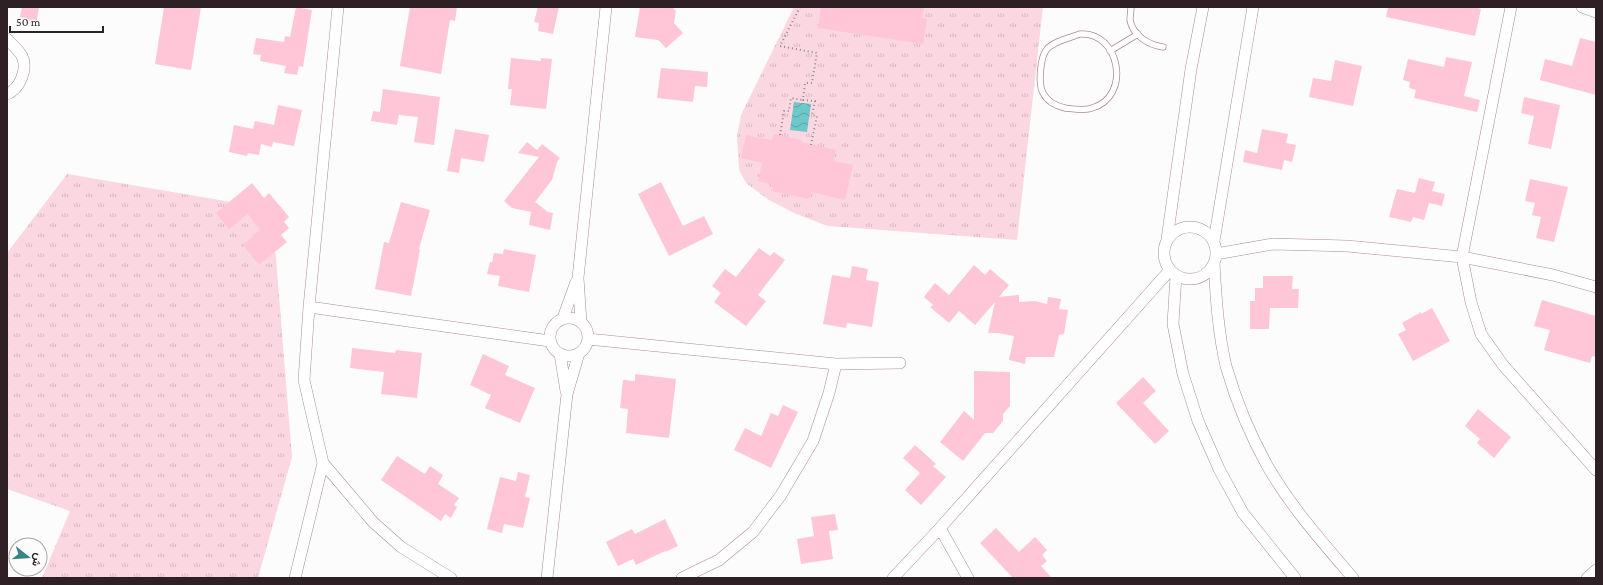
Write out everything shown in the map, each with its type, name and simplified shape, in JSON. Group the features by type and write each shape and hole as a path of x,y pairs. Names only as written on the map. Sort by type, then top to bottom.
{"street":[{"path":"295,578 323,463 304,380 309,307 338,7"},
{"path":"582,322 573,318 563,318 555,323 550,332 550,341 554,349 560,354 570,356 579,353 585,347 588,339 587,330 582,322 578,278 606,7"},
{"path":"1203,7 1191,69 1164,255 1166,263 1173,273 1185,279 1194,279 1202,276 1209,270 1215,258"},
{"path":"1253,7 1214,241 1218,317 1222,344 1226,365 1242,414 1268,467 1292,503 1331,553 1353,578"},
{"path":"1511,7 1462,257 1470,302 1482,334 1503,365 1596,470"},
{"path":"1582,7 1596,12"},
{"path":"7,39 22,56 24,66 22,76 16,88 7,94"},
{"path":"1167,239 1179,228 1187,226 1203,230 1209,234 1214,241"},
{"path":"1215,258 1274,244 1347,246 1462,257 1553,275 1596,287"},
{"path":"893,578 1173,273"},
{"path":"1173,273 1173,324 1183,374 1198,421 1219,469 1243,513 1295,578"},
{"path":"563,318 578,278"},
{"path":"309,307 550,341"},
{"path":"588,339 836,364 900,363"},
{"path":"547,578 567,394 579,353"},
{"path":"560,354 567,394"},
{"path":"682,578 719,560 753,532 781,495 813,441 829,393 836,364"},
{"path":"323,463 373,522 401,547 451,578"},
{"path":"940,528 968,578"},
{"path":"1587,578 1596,570"}],"lane":[{"path":"1131,7 1130,19 1138,34 1149,43 1163,47"},
{"path":"1080,34 1091,34 1102,40 1110,51 1116,62 1117,80 1110,96 1103,103 1087,109 1066,108 1055,105 1045,97 1041,91 1040,66 1042,57 1048,47 1080,34"},
{"path":"1110,51 1138,34"}],"path":[{"path":"800,7 780,46 817,54 812,83 805,83 802,100"},
{"path":"780,136 784,111 789,111 791,98 814,102 812,115 817,116 811,145"}],"green space":[{"path":"794,7 1043,7 1017,240 828,226 796,214 769,200 746,183 739,170 737,136 741,115"},
{"path":"67,174 272,209 292,457 258,578 42,578 48,577 48,564 70,511 7,489 7,253"}],"water":[{"path":"794,102 811,104 807,132 790,130"}],"building":[{"path":"22,7 39,7 36,25 19,21"},
{"path":"164,7 201,7 191,70 155,64"},
{"path":"296,7 312,10 303,67 299,66 297,75 284,73 286,66 260,61 261,55 253,54 256,38 284,42 285,36 290,37"},
{"path":"410,7 457,7 455,21 450,20 441,74 400,66"},
{"path":"538,7 559,7 553,34 538,31 539,23 534,22"},
{"path":"640,7 672,7 676,11 674,23 683,33 666,48 658,40 635,37"},
{"path":"821,7 924,7 922,18 927,19 923,44 818,28"},
{"path":"1388,7 1474,7 1481,9 1475,36 1386,17"},
{"path":"1580,38 1596,42 1596,95 1540,80 1545,59 1572,66"},
{"path":"1446,57 1472,62 1464,96 1480,100 1477,112 1414,98 1416,90 1409,88 1410,82 1403,80 1408,59 1444,67"},
{"path":"511,58 541,61 541,58 552,59 546,109 510,105 512,89 508,89"},
{"path":"1335,60 1362,66 1353,106 1309,97 1313,78 1331,81"},
{"path":"661,68 708,72 707,87 695,86 693,102 657,98"},
{"path":"383,89 440,97 434,145 414,142 418,117 399,115 397,125 371,121 373,111 380,112"},
{"path":"1524,97 1560,105 1551,149 1528,144 1534,116 1521,113"},
{"path":"278,105 302,110 294,146 273,142 272,147 261,144 259,155 248,153 247,156 229,152 234,125 253,129 255,121 274,125"},
{"path":"455,129 489,135 484,162 461,158 459,173 447,171"},
{"path":"1262,129 1288,134 1286,143 1296,145 1292,162 1284,160 1282,170 1243,162 1245,150 1257,153"},
{"path":"774,134 836,150 833,161 853,165 845,200 811,192 809,199 771,191 773,185 758,181 762,163 741,158 746,135 772,140"},
{"path":"527,142 537,150 542,144 560,158 557,162 552,180 535,202 548,212 553,213 550,230 529,225 531,212 512,208 504,201 539,157 518,153"},
{"path":"1419,178 1435,182 1432,191 1445,194 1442,206 1429,203 1424,220 1413,217 1411,222 1389,217 1397,189 1415,193"},
{"path":"1530,179 1568,187 1554,242 1536,238 1541,217 1532,215 1535,203 1525,201"},
{"path":"661,182 683,226 704,216 713,234 669,256 638,194"},
{"path":"252,183 264,198 269,193 289,217 284,222 289,228 281,235 287,242 259,265 243,245 260,230 248,214 229,229 216,213"},
{"path":"401,202 430,210 419,249 411,296 375,289 384,242 389,243"},
{"path":"759,248 770,256 774,252 785,260 758,295 766,301 746,326 714,302 721,293 712,286 725,269 736,277"},
{"path":"504,249 536,255 529,292 498,286 500,276 487,274 494,253 503,254"},
{"path":"974,265 985,275 990,269 1009,285 999,297 1019,295 1019,302 1035,301 1047,304 1048,297 1061,299 1059,309 1068,310 1064,334 1059,335 1054,357 1026,357 1025,364 1009,360 1014,336 988,333 995,302 975,325 959,311 949,323 930,307 933,305 924,297 935,283 949,295"},
{"path":"852,266 868,269 866,280 879,282 872,327 847,323 846,328 823,324 832,275 850,278"},
{"path":"1263,276 1293,276 1292,289 1299,289 1298,308 1270,308 1269,329 1250,329 1250,301 1255,301 1255,288 1263,288"},
{"path":"1542,300 1596,316 1596,357 1592,356 1590,363 1544,350 1550,330 1534,326"},
{"path":"1432,308 1450,341 1413,361 1398,334 1406,330 1402,323 1421,312 1421,314"},
{"path":"352,348 395,353 396,350 422,353 417,398 381,394 384,372 350,368"},
{"path":"483,354 509,366 505,375 535,388 520,423 485,408 491,395 470,385"},
{"path":"974,371 1010,372 1010,406 1003,414 1003,421 993,433 985,433 963,461 940,442 964,411 974,420"},
{"path":"635,374 676,379 669,438 626,433 628,409 620,408 623,380 635,381"},
{"path":"1143,377 1156,391 1143,403 1169,431 1155,444 1116,403"},
{"path":"783,405 798,412 771,468 734,450 745,428 761,436 771,413 778,416"},
{"path":"1478,409 1511,437 1494,458 1477,443 1480,439 1465,426"},
{"path":"915,445 936,464 933,466 946,477 921,505 905,490 920,473 903,458"},
{"path":"397,456 425,474 430,466 443,475 438,484 459,498 454,505 457,507 451,518 445,514 441,521 381,480"},
{"path":"518,472 530,475 525,497 530,498 523,528 504,524 502,533 487,529 500,477 516,481"},
{"path":"835,514 838,530 829,531 833,559 801,564 797,539 814,536 811,517"},
{"path":"665,519 678,546 636,565 633,559 618,566 606,542 632,529 635,534"},
{"path":"996,528 1019,552 1035,537 1047,550 1042,555 1047,561 1041,566 1052,578 1013,578 980,543"}]}
